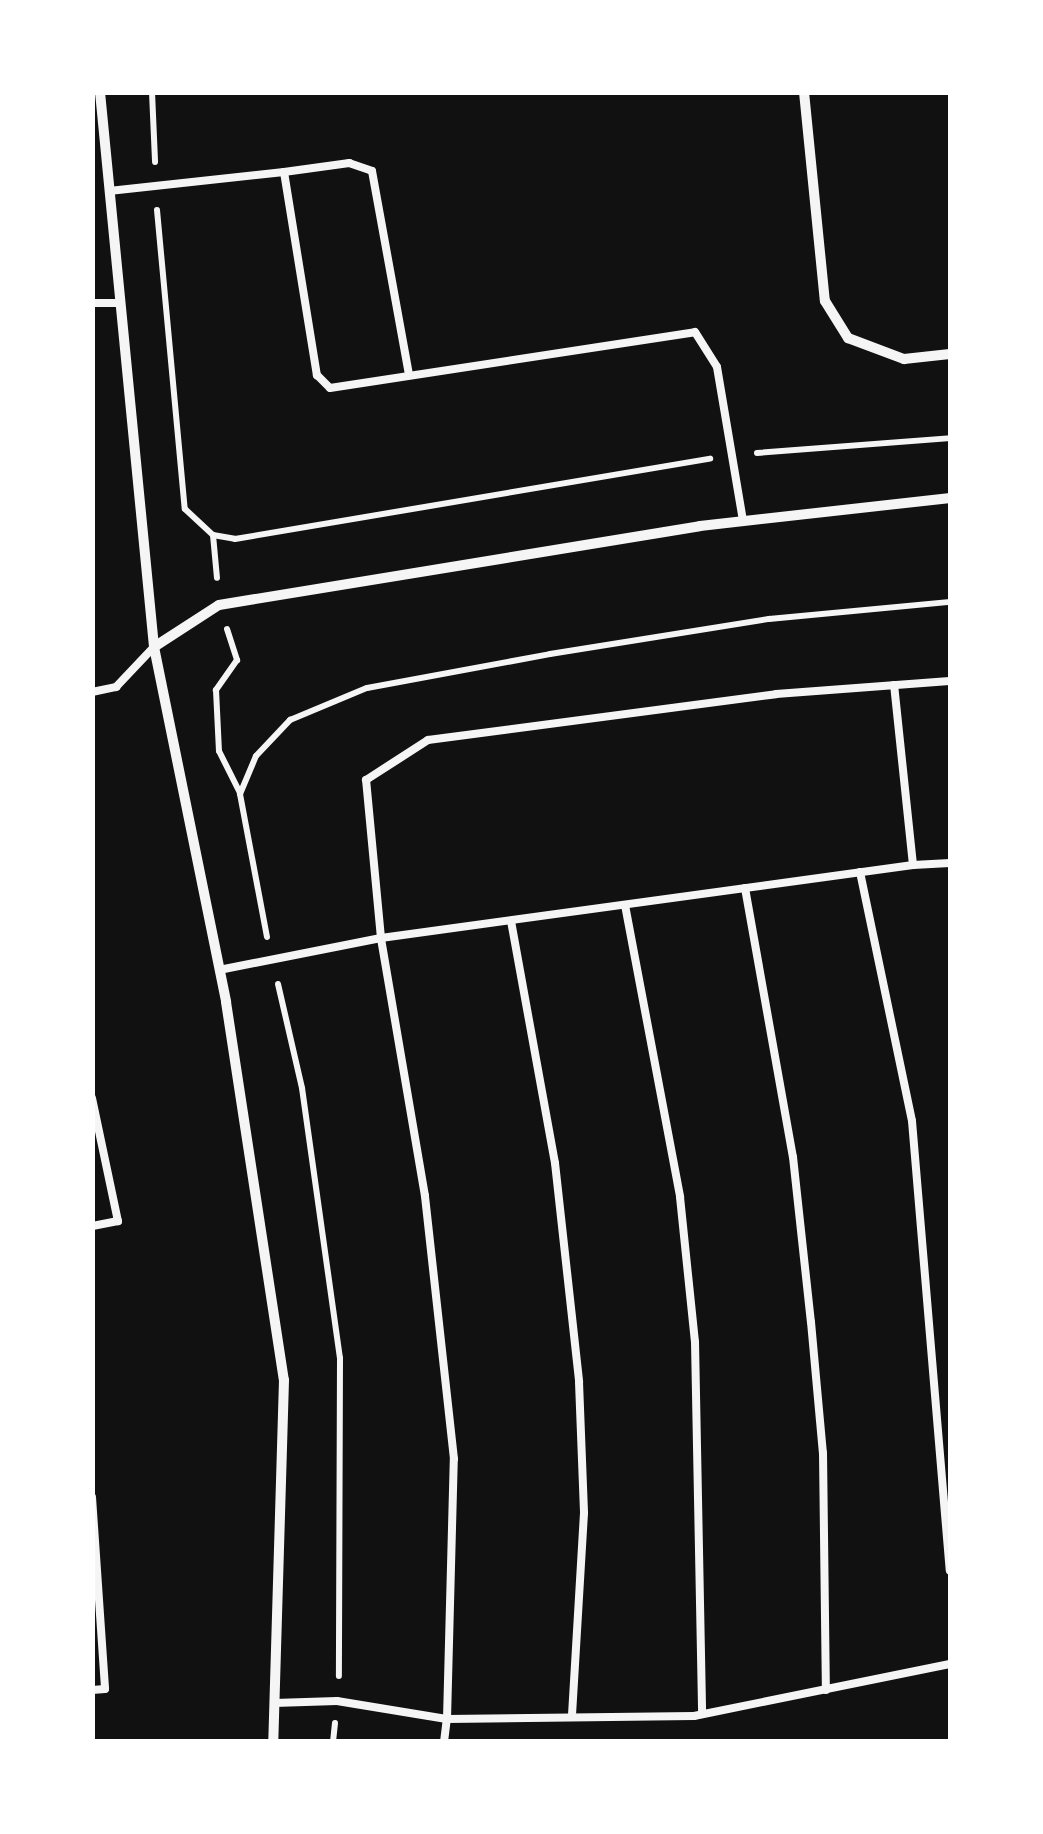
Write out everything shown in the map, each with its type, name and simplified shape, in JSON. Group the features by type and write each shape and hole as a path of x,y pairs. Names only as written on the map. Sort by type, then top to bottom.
{"street":[{"path":"100,92 154,646 219,970 284,1380 273,1742"},
{"path":"804,92 824,301 848,338 904,358 950,354"},
{"path":"154,646 219,605 743,521 950,498"}],"lane":[{"path":"109,191 349,163 372,171 409,376"},
{"path":"284,172 316,375 330,388 696,332 717,366 743,521"},
{"path":"92,304 119,303"},
{"path":"92,692 116,687 154,646"},
{"path":"444,1742 454,1459 425,1196 380,938 366,780 428,740 776,694 950,681"},
{"path":"894,685 913,865"},
{"path":"219,970 380,938 950,862"},
{"path":"860,872 912,1121 950,1570"},
{"path":"746,888 793,1158 811,1322 823,1454 826,1690"},
{"path":"625,904 680,1197 695,1342 702,1714"},
{"path":"511,921 555,1162 579,1382 584,1514 572,1717"},
{"path":"92,1226 118,1221 93,1099"},
{"path":"92,1497 105,1689 92,1690"},
{"path":"274,1704 337,1701 447,1719 702,1714 950,1664"}],"path":[{"path":"152,92 156,186 185,509 213,536 235,539 732,455 950,438"},
{"path":"213,536 219,605 237,660 216,690 219,751 240,794 302,1088 340,1358 337,1701 333,1742"},
{"path":"240,794 256,756 290,720 366,688 769,619 950,602"}]}
